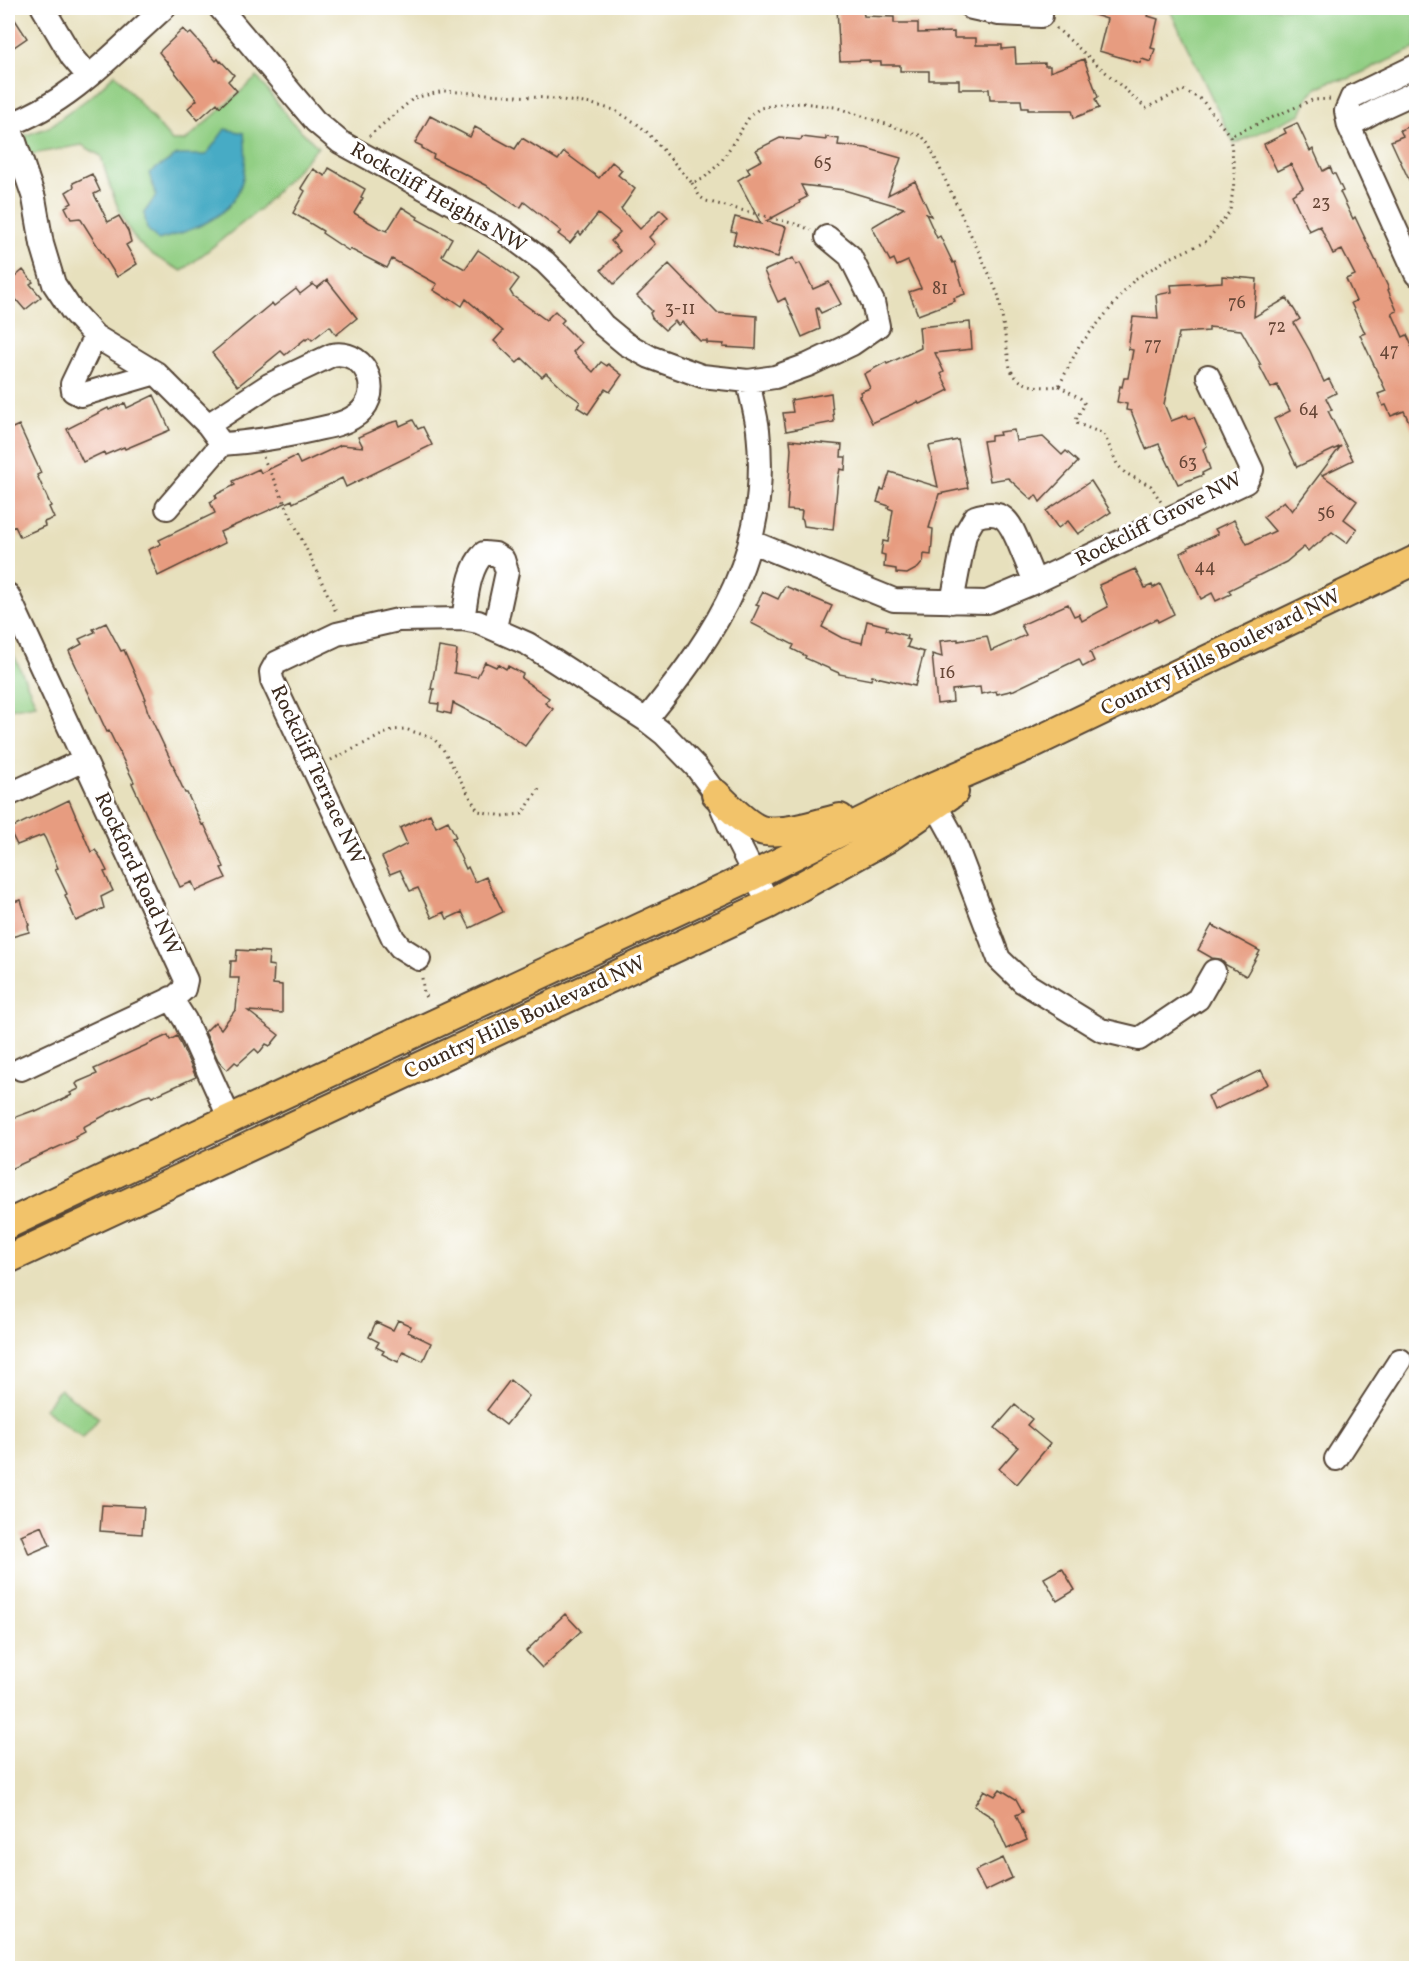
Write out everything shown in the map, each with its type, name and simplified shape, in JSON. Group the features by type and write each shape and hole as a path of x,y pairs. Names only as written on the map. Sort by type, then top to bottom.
{"main road":[{"name":"Country Hills Boulevard NW","path":"8,1224 919,799 1416,560"},
{"path":"716,794 734,813 763,831 800,829 919,799"},
{"name":"Country Hills Boulevard NW","path":"8,1259 769,904 886,839 919,799"}],"street":[{"path":"43,8 72,57 87,76"},
{"path":"164,8 59,100 8,124 34,198 42,244 54,284 72,311 95,336 156,374 208,425 222,444"},
{"name":"Rockcliff Heights NW","path":"220,8 315,121 340,142 506,232 545,262 580,297 603,325 626,344 651,357 702,376 748,381 775,377 808,365 852,344 878,326 873,302 850,256 827,237"},
{"path":"972,8 999,15 1041,12"},
{"path":"1416,66 1352,97 1346,111 1349,126 1416,274"},
{"path":"1349,126 1416,92"},
{"path":"95,336 72,384 75,393 81,395 156,374"},
{"path":"167,508 222,444 256,442 331,426 352,419 367,404 372,389 361,364 351,356 342,353 332,355 269,385 208,425"},
{"name":"Rockcliff Grove NW","path":"752,542 894,600 987,602 1035,582 1246,482 1252,470 1208,376"},
{"path":"646,720 669,692 715,625 743,570 752,542 758,511 759,458 758,430 748,381"},
{"path":"952,602 965,534 975,517 986,513 1000,516 1010,523 1035,582"},
{"path":"463,619 477,560 484,553 495,554 503,560 507,572 495,628"},
{"name":"Rockford Road NW","path":"8,595 184,974 186,985 184,989 179,995 171,998"},
{"name":"Rockcliff Terrace NW","path":"419,959 400,947 393,938 272,680 271,672 276,663 337,634 398,620 463,619 495,628 528,644 646,720 664,734 696,767 716,794 769,904"},
{"path":"8,795 84,760"},
{"path":"919,799 951,833 999,959 1023,982 1101,1029 1139,1039 1198,999 1214,971"},
{"path":"21,1069 171,998 185,1020 230,1119"},
{"path":"1336,1459 1400,1360"}],"path":[{"path":"1041,12 1146,108 1183,90 1202,100 1230,136 1235,175 1230,211 1207,241 1166,260 1135,279 1079,346 1059,386"},
{"path":"354,149 414,98 444,91 546,98 592,104 614,110 646,131 692,183 700,197 706,201 799,225 827,237"},
{"path":"1230,136 1312,100 1352,97"},
{"path":"692,183 702,178 720,162 750,116 760,108 804,103 835,107 922,136 939,166 999,297 1013,376 1033,387 1059,386 1080,398 1085,404 1076,423 1104,434 1117,464 1125,472 1151,486 1170,517"},
{"path":"256,442 345,632"},
{"path":"315,769 392,730 405,729 433,738 478,811 503,816 522,814 539,789"}],"green space":[{"path":"1169,8 1416,8 1416,48 1348,79 1332,81 1318,87 1308,97 1301,114 1234,144"},
{"path":"115,74 172,141 185,141 257,77 292,122 318,147 259,210 182,271 153,255 140,244 132,233 118,208 101,156 82,145 27,155 21,137 49,127 94,94"},
{"path":"8,642 36,704 8,709"},
{"path":"60,1389 99,1418 83,1438 44,1409"}],"water":[{"path":"225,129 244,133 246,158 243,178 237,194 228,207 215,218 158,240 147,229 144,213 156,196 149,173 177,155 206,155"}],"building":[{"path":"837,8 856,8 856,11 863,11 864,16 894,17 894,23 918,23 918,33 954,32 954,38 976,38 976,45 1002,45 1002,49 1015,48 1016,64 1045,63 1045,66 1050,66 1050,72 1084,59 1098,97 1095,99 1099,108 1074,118 1072,110 1028,110 1028,108 1022,108 1021,100 990,100 989,89 959,89 959,80 929,80 929,71 900,71 900,65 881,65 881,62 869,62 869,60 840,61"},
{"path":"1082,8 1151,8 1148,16 1158,19 1151,48 1155,49 1151,62 1142,59 1140,63 1099,51 1107,19 1082,11"},
{"path":"8,9 27,38 8,51"},
{"path":"183,29 188,35 191,33 216,61 218,59 221,61 234,75 228,81 237,91 220,107 217,103 198,120 188,108 197,100 159,52"},
{"path":"430,116 470,137 475,127 515,149 522,138 558,160 564,152 599,178 612,162 622,170 618,175 635,189 621,209 640,229 660,209 668,217 649,237 655,244 614,284 601,270 620,251 611,241 620,232 598,214 581,235 579,232 570,243 558,234 561,231 524,202 521,207 517,206 486,185 433,158 434,155 415,143"},
{"path":"1297,123 1310,151 1313,149 1323,171 1330,167 1335,174 1343,191 1340,192 1353,219 1355,217 1389,289 1397,311 1392,313 1403,337 1407,335 1412,346 1416,360 1416,437 1404,411 1391,416 1386,405 1383,406 1378,394 1386,391 1360,335 1365,333 1351,303 1356,301 1346,279 1355,275 1342,250 1333,254 1320,226 1309,231 1292,195 1303,188 1291,164 1277,171 1264,144 1286,133 1284,129"},
{"path":"1416,123 1416,195 1391,141 1403,136 1400,130"},
{"path":"802,137 839,139 838,145 866,148 901,158 888,195 915,181 931,216 926,214 937,238 940,236 953,263 955,262 965,294 954,298 955,301 918,315 909,292 921,288 908,261 897,266 894,259 890,261 872,227 904,208 844,190 801,185 807,197 766,221 786,227 778,257 733,244 736,232 731,231 735,217 761,224 738,180 750,173 747,168 762,160 756,150 780,138 801,140"},
{"path":"329,168 365,189 361,197 363,198 354,213 379,228 387,231 402,207 418,217 417,219 452,238 442,256 465,269 478,250 519,279 510,291 513,296 546,320 555,311 564,320 561,323 581,343 573,352 593,372 601,362 607,366 608,364 622,375 610,392 605,389 588,414 577,407 580,402 578,400 546,373 542,377 522,358 517,363 494,341 503,331 466,299 462,306 450,298 449,300 433,290 437,284 392,259 387,268 350,249 349,251 322,233 323,231 293,213 305,191 301,188 313,169 325,176"},
{"path":"92,174 100,191 94,194 108,222 119,216 128,231 131,242 126,245 137,264 117,277 80,218 71,219 65,207 72,203 66,192 74,187 73,183"},
{"path":"793,258 796,265 800,263 813,289 829,282 841,304 821,313 818,308 816,309 820,329 802,337 785,298 778,302 764,271"},
{"path":"669,264 717,313 757,316 756,349 723,347 724,344 700,341 682,322 678,325 675,321 665,330 652,318 650,313 652,311 637,296"},
{"path":"23,270 33,282 30,284 41,297 25,310 14,297 8,303 8,283"},
{"path":"1222,276 1257,279 1254,317 1287,298 1300,319 1294,323 1324,382 1329,379 1336,393 1326,398 1332,410 1328,411 1353,460 1322,475 1357,501 1344,519 1357,529 1347,543 1332,532 1308,551 1304,547 1286,562 1229,590 1231,594 1216,601 1212,593 1201,599 1180,553 1218,534 1215,529 1234,520 1247,544 1275,531 1263,517 1284,501 1292,511 1341,446 1297,467 1274,419 1290,411 1277,385 1271,388 1241,330 1209,327 1209,331 1179,333 1164,404 1171,421 1187,415 1189,419 1194,417 1207,446 1203,449 1210,469 1202,473 1203,475 1178,484 1159,444 1146,449 1131,411 1126,410 1127,404 1117,402 1120,386 1122,387 1124,378 1128,378 1133,350 1128,349 1133,317 1158,319 1156,295 1172,292 1171,285 1222,282"},
{"path":"327,280 357,318 336,335 330,326 312,340 309,337 305,339 285,355 281,351 238,386 212,353 272,303 274,306 296,289 300,294 313,284 317,288"},
{"path":"970,322 972,349 935,353 944,372 941,374 949,390 872,423 859,396 860,392 870,388 864,374 921,348 919,327"},
{"path":"831,393 834,422 786,431 783,413 793,412 791,400"},
{"path":"154,395 170,430 125,449 124,447 105,455 104,452 83,462 67,429 108,408 109,410 125,403 127,408"},
{"path":"413,420 418,429 423,427 432,445 346,487 342,478 293,503 292,500 220,532 225,543 158,576 148,550 161,544 159,540 215,513 210,502 217,498 215,495 235,485 233,481 259,469 261,473 296,456 300,464 341,445 363,447 358,437 390,423 398,421 400,426"},
{"path":"19,425 41,473 37,475 54,518 44,522 45,526 20,537 15,526 8,530 8,430"},
{"path":"1014,430 1016,441 1043,437 1062,455 1066,451 1078,462 1040,502 1036,495 1032,500 1008,478 990,481 983,441 991,440 991,436 1000,435 999,432"},
{"path":"790,440 842,445 841,457 846,457 845,470 840,469 838,478 833,530 804,526 801,519 802,511 787,510"},
{"path":"958,440 968,488 939,494 929,528 933,529 931,555 924,554 923,562 918,568 907,574 896,573 896,569 884,567 885,555 881,554 883,541 888,542 893,510 877,502 890,472 938,487 929,446"},
{"path":"1091,481 1111,512 1078,534 1068,521 1058,528 1046,511"},
{"path":"1135,569 1145,588 1152,585 1153,588 1160,584 1174,614 1158,622 1157,619 1090,652 1094,661 1083,667 1079,659 1014,690 997,694 996,691 981,694 980,687 952,690 953,702 937,704 932,654 942,657 940,641 958,639 958,641 987,636 991,651 1026,635 1021,625 1068,604 1074,616 1079,614 1082,621 1108,607 1099,585"},
{"path":"785,586 832,606 822,627 842,638 862,643 867,621 887,626 886,630 907,636 906,639 910,640 907,647 924,652 915,686 872,676 871,680 839,674 805,658 806,656 792,649 794,645 751,623 759,606 756,605 763,592 778,599"},
{"path":"106,623 121,651 124,650 146,699 144,700 148,712 185,793 202,825 204,824 224,867 221,868 226,878 196,891 192,882 180,887 132,783 134,782 109,731 107,732 69,651 82,644 79,639 95,632 93,629"},
{"path":"439,647 457,650 454,673 477,677 485,662 496,667 498,664 506,669 508,666 523,674 521,678 549,698 545,703 553,709 525,746 497,726 453,703 451,714 438,711 439,704 431,703 434,689 431,689"},
{"path":"69,800 91,852 95,850 107,871 104,872 113,891 101,897 104,908 76,921 55,869 58,868 43,835 17,845 9,829"},
{"path":"430,814 436,827 448,821 456,837 452,838 466,869 468,867 475,882 486,877 503,912 470,928 462,912 447,919 444,912 432,918 418,888 410,891 400,870 390,874 382,857 407,844 400,828"},
{"path":"21,900 29,932 8,938 8,903"},
{"path":"1212,925 1260,951 1246,976 1220,959 1212,958 1198,950"},
{"path":"237,950 269,952 268,965 274,966 273,984 282,985 282,1013 248,1011 279,1035 270,1046 266,1044 259,1053 255,1049 238,1064 235,1062 227,1070 218,1060 205,1032 215,1022 221,1029 236,1009 239,978 230,978 231,961 236,961"},
{"path":"168,1035 170,1040 177,1036 196,1077 111,1112 83,1127 85,1132 75,1137 76,1139 8,1170 8,1120 35,1110 36,1112 72,1095 70,1093 79,1089 76,1084 78,1082 97,1074 94,1069"},
{"path":"1261,1070 1268,1084 1214,1110 1208,1096"},
{"path":"398,1320 411,1326 408,1332 431,1343 423,1361 403,1351 398,1362 382,1354 384,1351 376,1347 379,1342 369,1337 376,1322 393,1330"},
{"path":"510,1380 529,1396 506,1425 487,1410"},
{"path":"1015,1405 1032,1419 1027,1425 1050,1444 1017,1484 999,1469 1018,1447 995,1428"},
{"path":"102,1505 144,1507 142,1534 100,1531"},
{"path":"42,1526 50,1545 29,1554 21,1535"},
{"path":"1062,1568 1075,1590 1057,1601 1044,1578"},
{"path":"565,1614 581,1631 542,1668 526,1651"},
{"path":"1000,1789 1016,1799 1023,1812 1016,1815 1027,1840 1007,1849 993,1818 974,1806 984,1790 995,1796"},
{"path":"1003,1858 1012,1878 985,1891 975,1871"}]}
